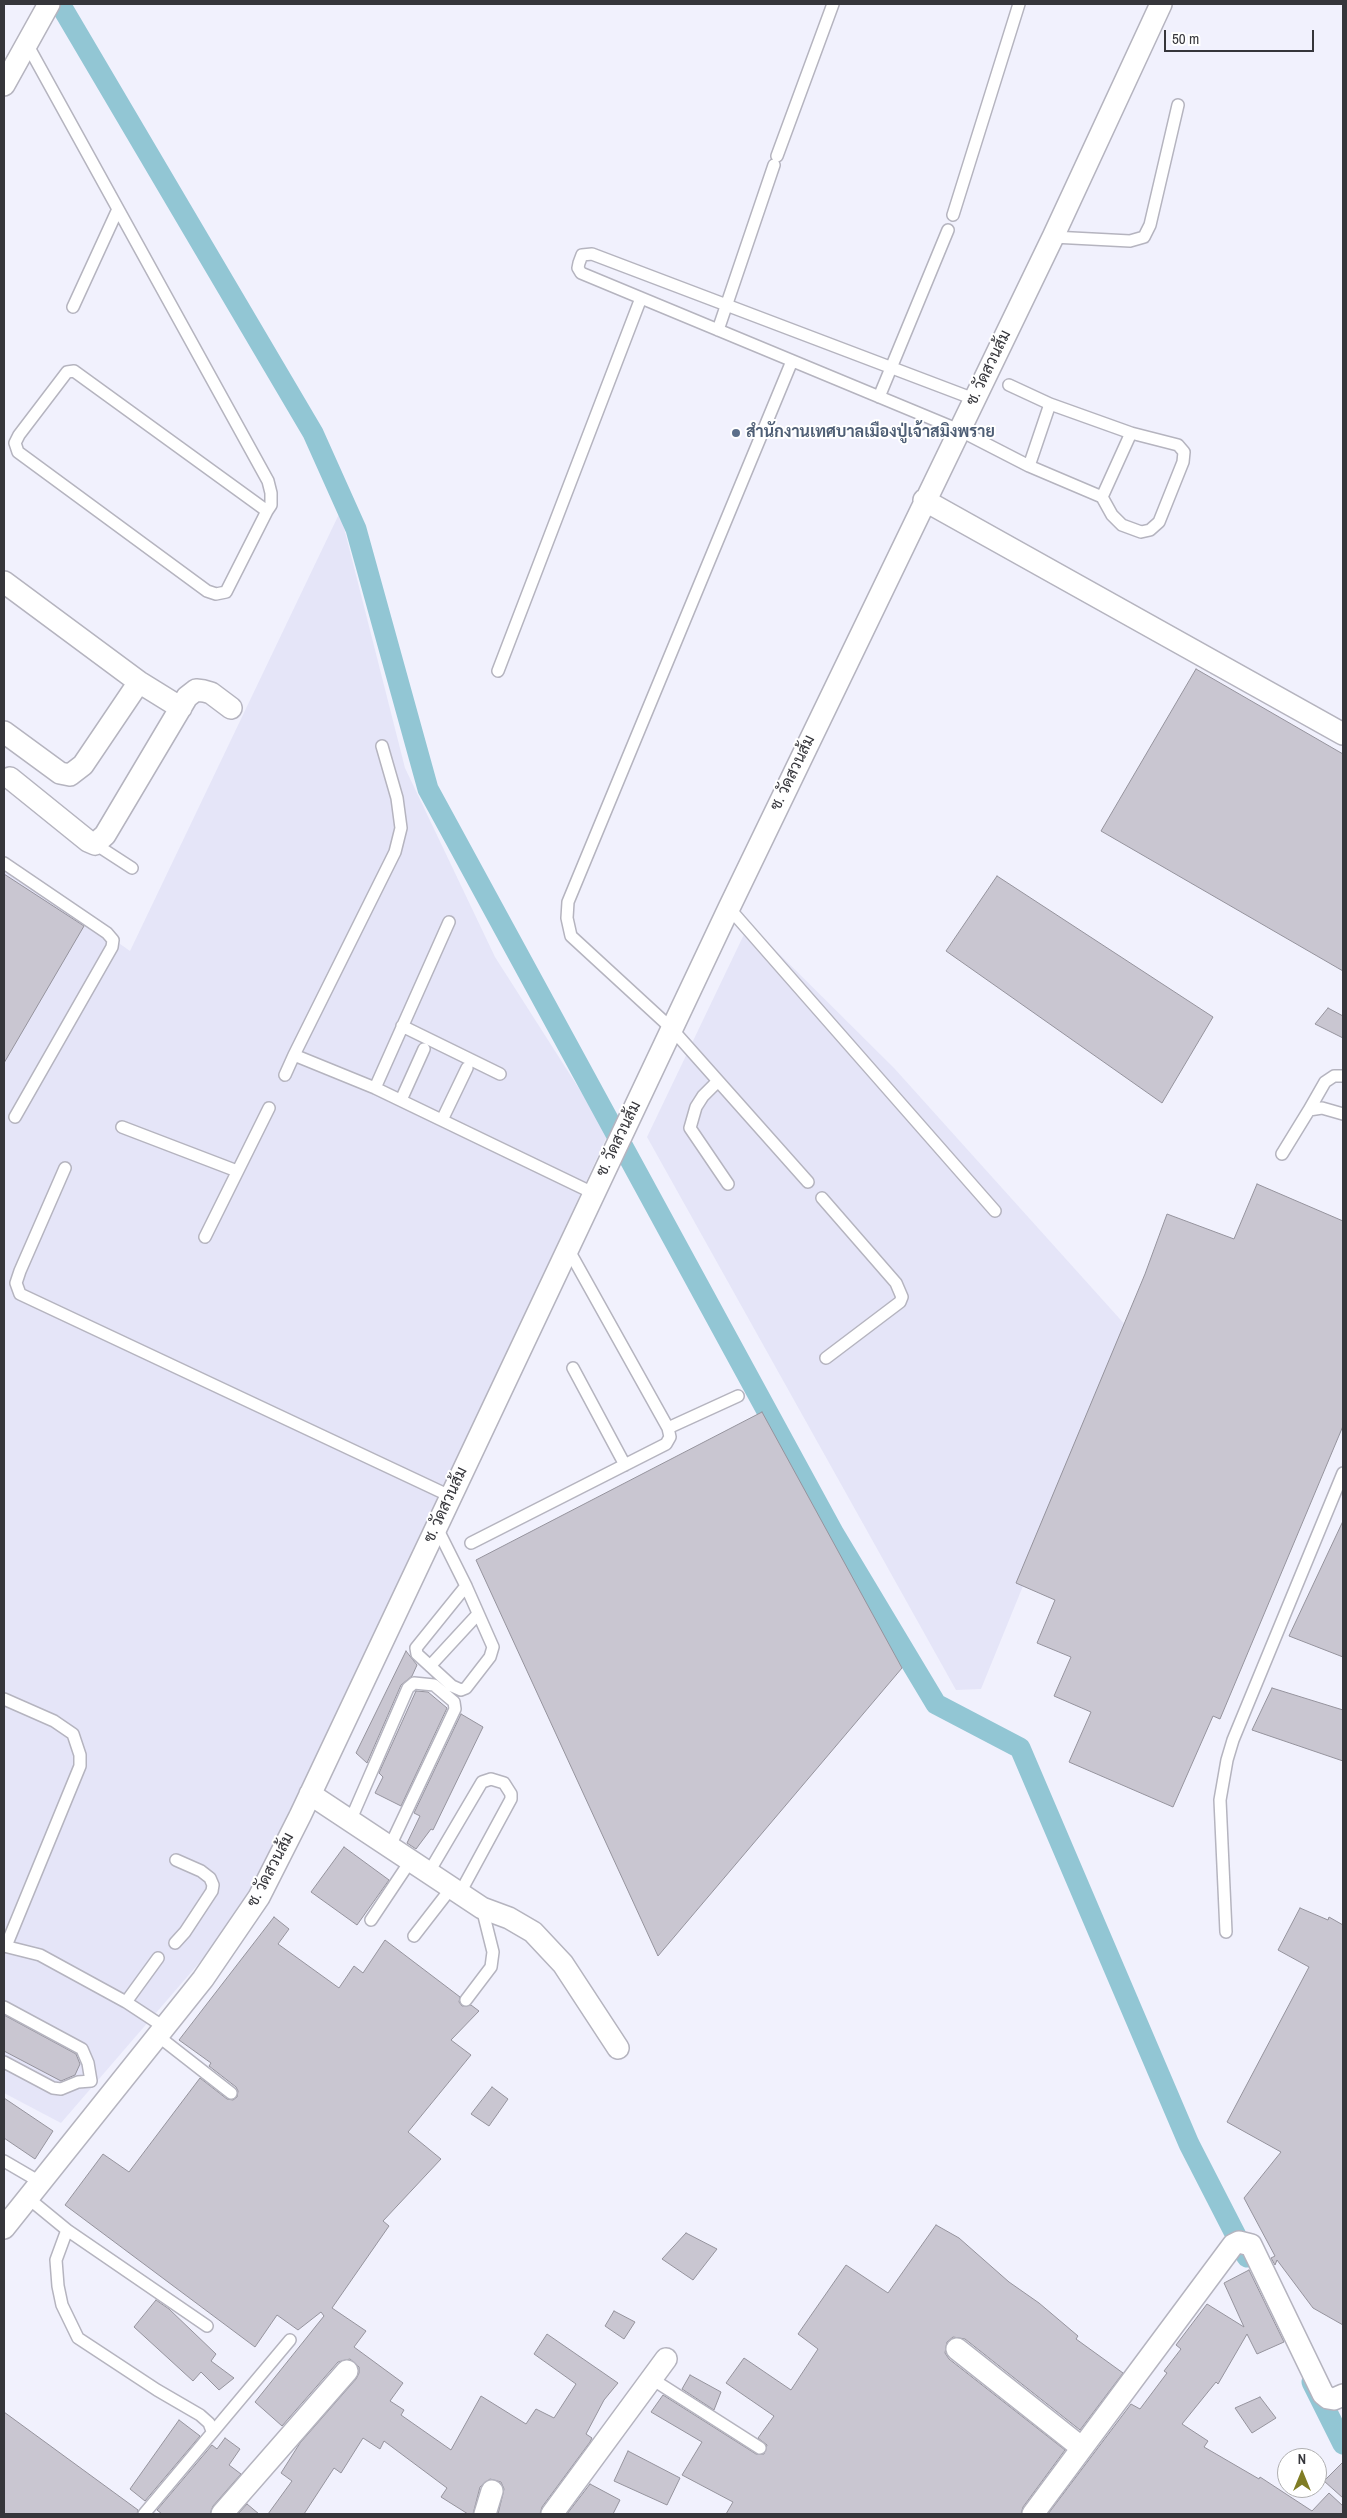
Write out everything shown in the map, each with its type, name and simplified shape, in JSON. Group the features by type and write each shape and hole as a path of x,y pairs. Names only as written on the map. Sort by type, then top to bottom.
{"street":[{"path":"4,85 49,4"},
{"name":"ซ. วัดสวนส้ม","path":"4,2228 203,1979 259,1897 310,1794 567,1247 630,1119 671,1028 924,500 1053,237 1161,4"},
{"path":"924,500 1343,734"},
{"path":"4,582 139,682 181,708"},
{"path":"4,732 60,773 70,775 83,765 139,682"},
{"path":"10,778 88,841 95,844 105,835 187,697 196,690 211,693 231,708"},
{"path":"310,1794 351,1819 482,1908 509,1918 533,1932 564,1964 618,2048"},
{"path":"1033,2514 1233,2245 1239,2242 1251,2245 1323,2394 1328,2398 1334,2399 1343,2395"},
{"path":"957,2349 1082,2448"},
{"path":"552,2514 666,2359"},
{"path":"222,2514 348,2371"},
{"path":"485,2514 492,2492"}],"lane":[{"path":"718,330 775,161 833,4"},
{"path":"954,216 1019,4"},
{"path":"27,44 268,481 271,492 271,505 268,512 226,592 216,594 207,591 18,452 15,443 67,372 74,371 268,512"},
{"path":"1053,237 1130,241 1144,237 1150,225 1178,105"},
{"path":"73,307 118,209"},
{"path":"879,397 948,230"},
{"path":"974,399 592,254 582,255 578,268 581,273 959,430 1029,466 1102,497 1112,515 1122,525 1142,532 1150,530 1159,522 1183,462 1184,452 1178,445 1131,433 1050,404 1009,385"},
{"path":"498,671 640,298"},
{"path":"792,361 568,902 567,918 571,936 671,1028 808,1182"},
{"path":"1029,466 1050,404"},
{"path":"1102,497 1131,433"},
{"path":"285,1075 395,852 402,828 397,798 382,746"},
{"path":"95,844 132,868"},
{"path":"4,863 107,932 113,940 112,947 15,1117"},
{"path":"729,908 995,1211"},
{"path":"375,1088 449,922"},
{"path":"402,1026 500,1074"},
{"path":"401,1100 424,1049"},
{"path":"294,1055 375,1088 593,1193"},
{"path":"442,1120 467,1068"},
{"path":"1282,1154 1325,1082 1334,1076 1343,1076"},
{"path":"718,1081 703,1096 696,1107 690,1128 728,1184"},
{"path":"205,1236 269,1108"},
{"path":"1309,1110 1322,1108 1343,1114"},
{"path":"122,1127 237,1171"},
{"path":"66,1168 20,1271 16,1283 20,1294 450,1496"},
{"path":"822,1198 896,1283 902,1297 900,1302 826,1358"},
{"path":"471,1543 666,1444 670,1437 668,1428 567,1247"},
{"path":"573,1368 625,1465"},
{"path":"668,1428 738,1396"},
{"path":"1226,1932 1220,1800 1227,1760 1233,1740 1343,1473"},
{"path":"436,1526 466,1586 494,1651 466,1688 461,1690 452,1686 417,1654 416,1648 466,1586"},
{"path":"430,1666 478,1614"},
{"path":"351,1819 408,1688 414,1683 434,1685 454,1702 455,1709 390,1846"},
{"path":"4,1699 54,1721 73,1734 80,1755 80,1766 5,1946 40,1955 126,2002 231,2093"},
{"path":"414,1936 456,1890 511,1799 511,1794 504,1783 491,1779 482,1782 429,1872"},
{"path":"175,1943 196,1916 214,1885 210,1878 201,1872 176,1860"},
{"path":"371,1920 411,1860"},
{"path":"466,2000 491,1967 492,1952 482,1908"},
{"path":"126,2002 158,1958"},
{"path":"4,2007 82,2049 91,2081"},
{"path":"4,2062 53,2088 61,2089 78,2082 91,2081 111,2094"},
{"path":"4,2161 34,2190 67,2230 207,2326"},
{"path":"67,2230 60,2244 56,2260 58,2286 62,2305 78,2338 157,2390 200,2415 209,2423 212,2431"},
{"path":"144,2514 290,2340"},
{"path":"652,2379 760,2448"}],"shaded area":[{"path":"340,512 405,768 495,957 608,1134 271,1866 206,1955 61,2123 4,2093 4,862 130,951"},
{"path":"749,924 894,1068 1128,1328 981,1689 956,1690 647,1137"}],"building":[{"path":"1196,669 1343,754 1343,971 1101,831"},
{"path":"4,874 84,926 4,1063"},
{"path":"997,876 1213,1017 1162,1103 946,951"},
{"path":"1328,1008 1343,1016 1343,1038 1315,1024"},
{"path":"1257,1184 1343,1221 1343,1426 1220,1719 1213,1716 1173,1807 1069,1762 1091,1712 1054,1696 1071,1657 1037,1643 1055,1600 1016,1583 1145,1274 1167,1214 1234,1239"},
{"path":"762,1412 902,1668 658,1956 476,1560"},
{"path":"1343,1521 1343,1657 1289,1636"},
{"path":"406,1651 417,1665 412,1676 401,1685 367,1763 356,1753"},
{"path":"1272,1688 1343,1710 1343,1761 1252,1730"},
{"path":"416,1691 428,1692 447,1708 401,1806 375,1793 383,1777 379,1773"},
{"path":"461,1714 483,1727 433,1830 431,1829 416,1849 407,1843 420,1816 414,1813"},
{"path":"344,1847 389,1880 357,1925 311,1892"},
{"path":"1300,1908 1328,1920 1329,1917 1343,1925 1343,2325 1313,2308 1277,2260 1275,2265 1271,2258 1275,2256 1244,2198 1281,2152 1227,2122 1309,1967 1278,1950"},
{"path":"274,1917 289,1929 278,1944 339,1988 354,1966 363,1973 385,1940 460,1997 459,2002 462,2006 471,2005 479,2011 451,2040 471,2055 408,2132 441,2159 383,2221 389,2226 332,2308 366,2331 354,2347 403,2383 390,2401 404,2410 401,2415 451,2450 481,2396 526,2424 536,2409 554,2418 576,2384 534,2354 547,2334 618,2383 604,2400 586,2434 592,2438 590,2442 542,2507 540,2514 498,2514 504,2489 501,2482 490,2479 480,2487 473,2514 468,2514 441,2497 447,2488 384,2441 380,2449 363,2438 341,2473 334,2468 304,2514 268,2514 292,2481 281,2473 300,2443 356,2379 359,2367 350,2359 338,2362 282,2426 255,2402 324,2316 321,2312 298,2330 277,2315 255,2347 65,2205 103,2154 129,2172 200,2078 227,2099 233,2100 237,2097 238,2091 236,2087 209,2066 211,2063 179,2040"},
{"path":"4,2015 76,2054 80,2064 75,2075 61,2081 4,2051"},
{"path":"492,2087 508,2099 489,2126 471,2114"},
{"path":"4,2098 53,2131 35,2159 4,2138"},
{"path":"936,2225 959,2238 1009,2282 1039,2303 1078,2336 1076,2339 1123,2373 1080,2430 965,2339 953,2337 947,2342 945,2353 949,2359 1065,2450 1023,2507 1021,2514 726,2514 733,2502 682,2475 702,2442 651,2412 663,2395 756,2454 764,2454 767,2445 758,2438 774,2416 726,2383 744,2358 791,2390 818,2349 798,2334 846,2265 888,2293"},
{"path":"686,2233 717,2249 693,2280 662,2259"},
{"path":"1249,2270 1284,2342 1257,2354 1247,2334 1218,2384 1216,2382 1182,2424 1208,2441 1204,2447 1277,2488 1277,2498 1292,2498 1312,2511 1324,2498 1327,2498 1329,2493 1343,2506 1343,2514 1048,2514 1131,2404 1140,2409 1167,2373 1164,2371 1181,2349 1176,2345 1207,2304 1244,2327 1224,2283"},
{"path":"156,2300 169,2309 216,2354 211,2361 234,2378 219,2390 201,2372 193,2381 134,2327"},
{"path":"614,2311 635,2322 624,2339 605,2326"},
{"path":"690,2375 721,2392 714,2410 682,2389"},
{"path":"1260,2397 1276,2418 1252,2433 1235,2408"},
{"path":"4,2412 138,2510 137,2514 4,2514"},
{"path":"179,2420 200,2436 145,2501 130,2489"},
{"path":"225,2438 240,2449 229,2465 241,2474 213,2506 210,2514 162,2514 157,2510 212,2445 217,2449"},
{"path":"628,2451 680,2478 667,2505 614,2481"},
{"path":"1343,2462 1343,2498 1327,2484 1327,2478"},
{"path":"590,2484 620,2500 613,2514 567,2514"},
{"path":"247,2504 259,2514 238,2514"}],"waterway":[{"path":"60,4 313,433 356,529 428,789 834,1534 936,1704 1020,1748 1189,2144 1247,2257"},
{"path":"1312,2382 1343,2444"}],"place":[{"name":"สำนักงานเทศบาลเมืองปู่เจ้าสมิงพราย","path":"736,433"}]}
